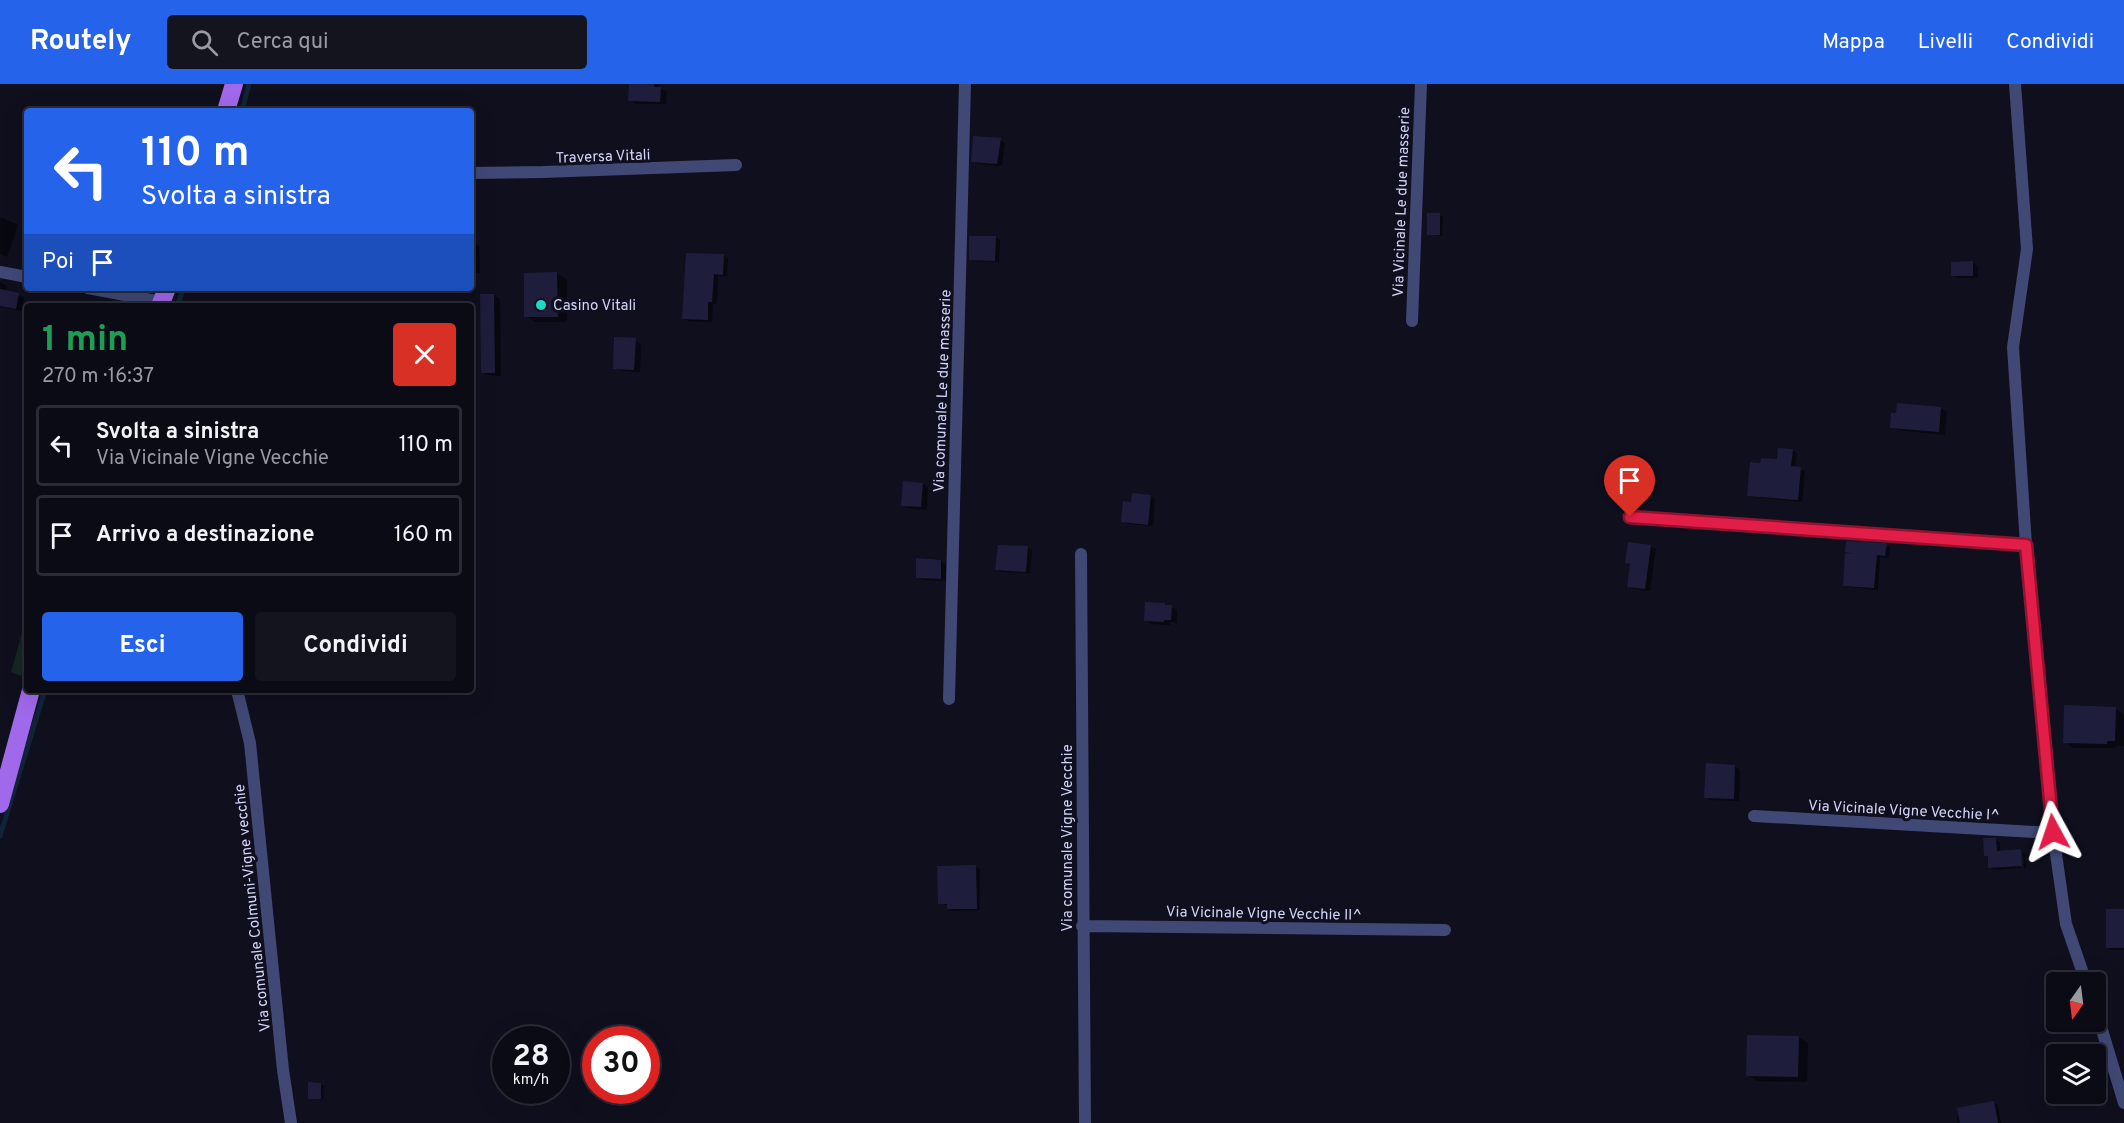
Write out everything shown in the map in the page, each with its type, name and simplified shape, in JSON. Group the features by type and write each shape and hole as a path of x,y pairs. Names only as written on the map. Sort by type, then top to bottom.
{"main road":[{"path":"227,108 234,84"},
{"path":"0,804 31,693"}],"street":[{"name":"Via comunale Le due masserie","path":"949,699 965,84"},
{"name":"Via Vicinale Le due masserie","path":"1412,321 1421,84"},
{"path":"2015,84 2027,249 2013,346 2026,545 2053,832 2066,924 2083,972"},
{"name":"Traversa Vitali","path":"474,173 611,171 736,165"},
{"path":"0,272 24,276"},
{"path":"108,291 163,299"},
{"path":"1630,517 2026,545"},
{"name":"Via comunale Vigne Vecchie","path":"1081,554 1085,1123"},
{"name":"Via comunale Colmuni-Vigne vecchie","path":"238,693 250,744 291,1123"},
{"name":"Via Vicinale Vigne Vecchie I^","path":"1754,816 2053,832"},
{"name":"Via Vicinale Vigne Vecchie II^","path":"1082,926 1445,930"},
{"path":"2103,1032 2124,1103"}],"green space":[{"path":"24,626 24,666 21,676 11,672"}],"building":[{"path":"629,84 654,84 654,87 661,87 660,102 628,101"},
{"path":"973,136 1001,138 997,164 971,162"},
{"path":"1427,213 1440,213 1440,235 1427,235"},
{"path":"969,236 996,236 995,261 969,260"},
{"path":"686,253 724,254 723,275 714,274 712,302 708,302 708,320 682,319"},
{"path":"1973,261 1973,276 1951,276 1951,262"},
{"name":"Casino Vitali","path":"557,272 558,317 524,317 524,273"},
{"path":"0,289 19,293 16,309 0,306"},
{"path":"480,294 494,294 495,373 481,373"},
{"path":"614,337 636,338 634,370 613,369"},
{"path":"1897,403 1941,407 1939,432 1890,428 1891,413 1896,413"},
{"path":"1778,448 1793,449 1791,466 1801,467 1798,500 1747,496 1750,462 1760,463 1761,458 1777,459"},
{"path":"903,481 923,483 921,507 901,506"},
{"path":"1132,493 1151,495 1148,525 1121,522 1123,501 1131,502"},
{"path":"1846,541 1887,543 1885,556 1877,555 1874,588 1843,586 1845,553 1853,554 1845,552"},
{"path":"1628,542 1651,545 1645,589 1627,587 1630,564 1625,563"},
{"path":"998,545 1028,546 1026,572 995,570"},
{"path":"916,558 941,560 941,579 916,578"},
{"path":"1145,602 1172,605 1171,620 1144,621"},
{"path":"2064,705 2116,707 2115,741 2107,741 2107,744 2063,743"},
{"path":"1706,763 1735,765 1734,799 1704,798"},
{"path":"1983,838 1996,838 1997,851 2021,849 2022,866 1988,868 1988,856 1984,856"},
{"path":"976,865 977,909 947,909 947,904 938,904 937,866"},
{"path":"2106,909 2124,909 2124,948 2106,948"},
{"path":"1747,1035 1799,1036 1798,1077 1746,1076"},
{"path":"308,1082 321,1083 321,1099 308,1099"},
{"path":"1994,1101 1998,1123 1960,1123 1957,1108"}],"waterway":[{"path":"243,108 249,84"},
{"path":"178,303 183,291"},
{"path":"0,836 44,693"}],"place":[{"name":"Casino Vitali","path":"541,305"}],"route":[{"path":"1630,517 2026,545 2053,832"}]}
